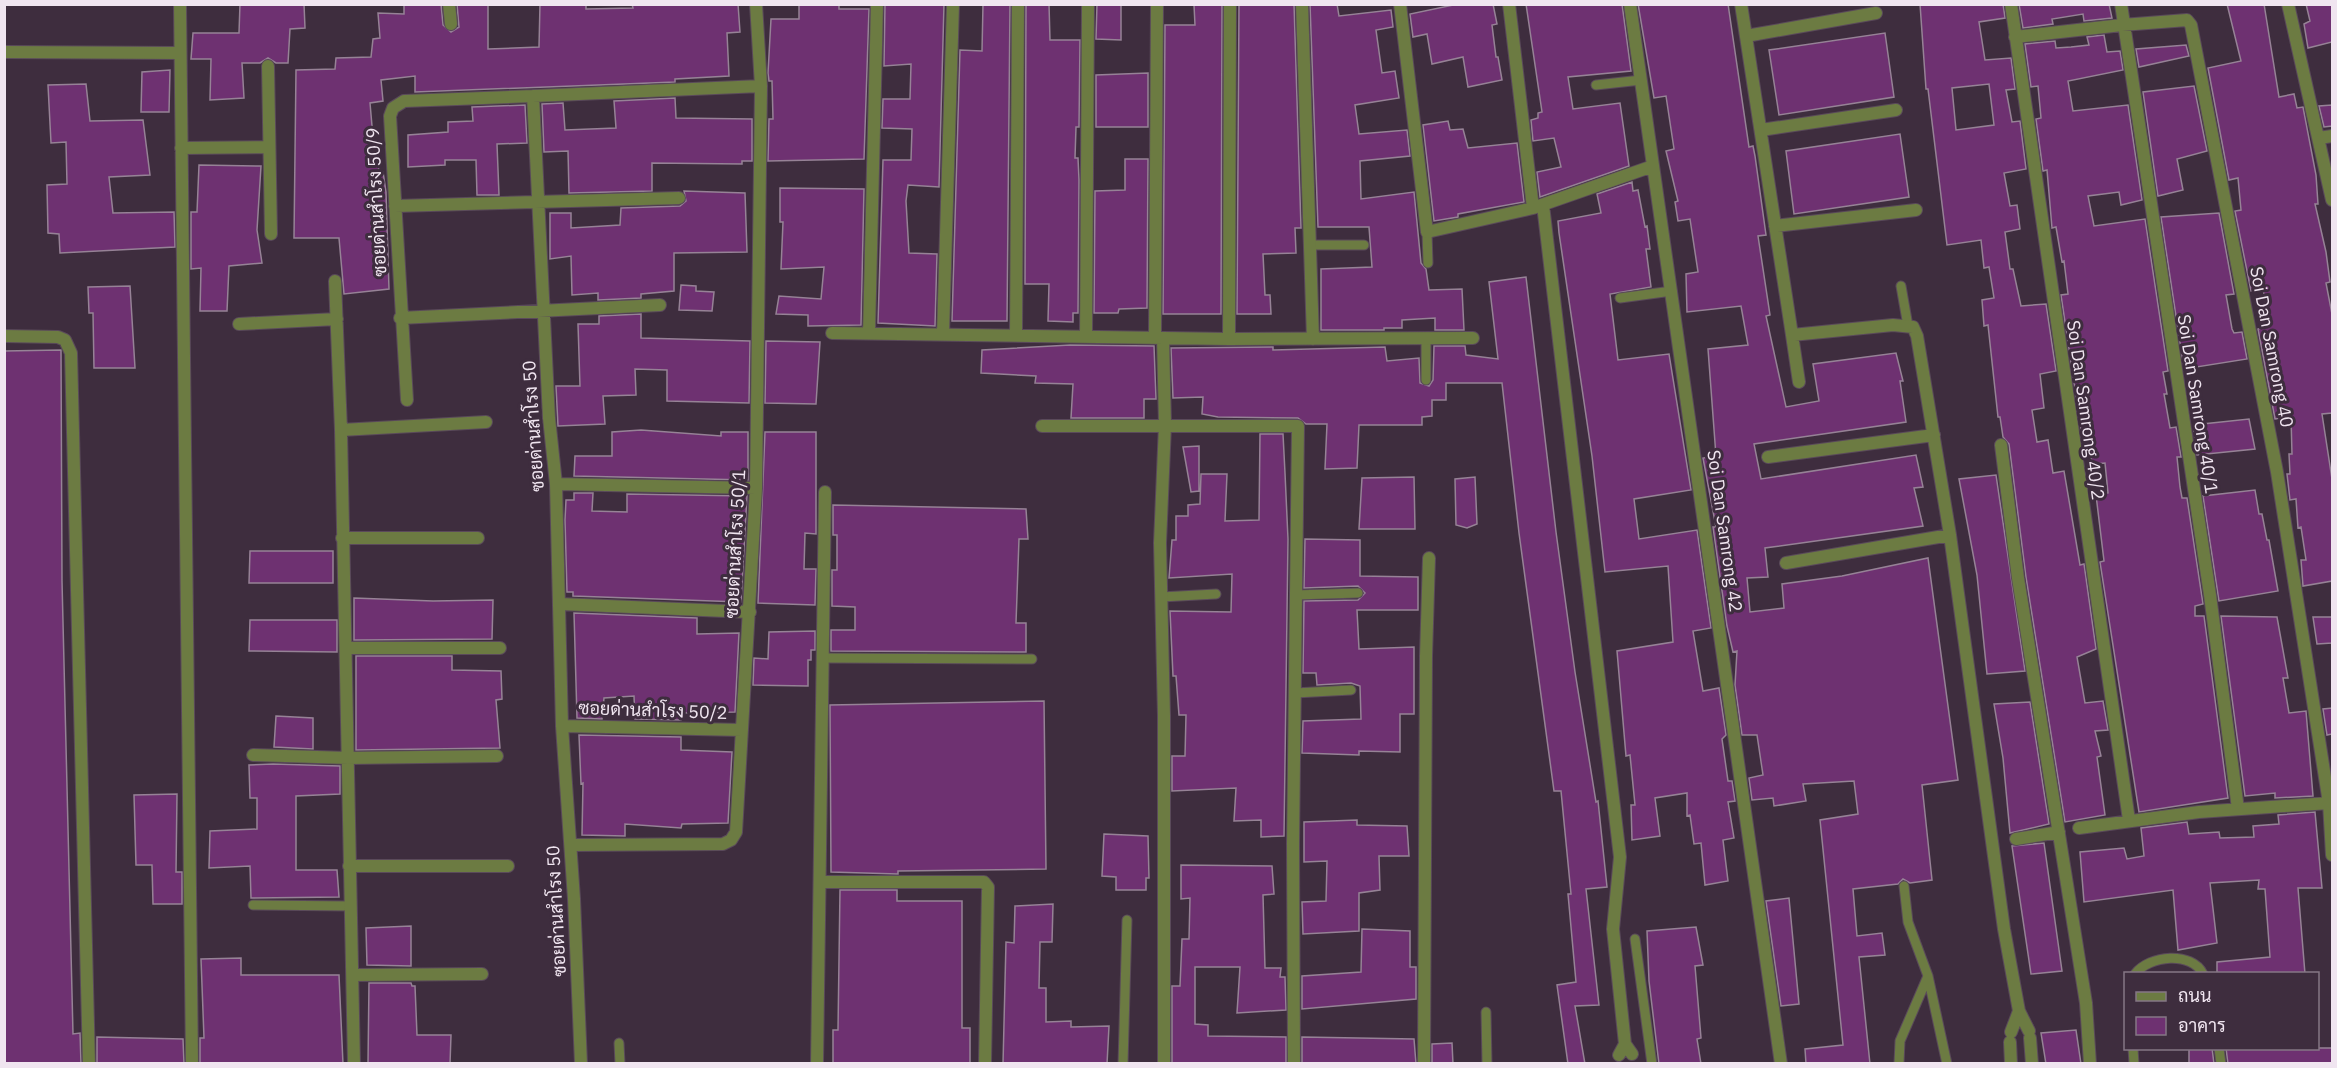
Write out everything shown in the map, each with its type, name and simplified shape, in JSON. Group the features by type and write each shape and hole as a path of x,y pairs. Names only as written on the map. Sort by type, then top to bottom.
{"street":[{"path":"180,4 192,1064"},
{"path":"449,4 451,24"},
{"path":"533,96 761,86 756,4"},
{"path":"869,333 877,4"},
{"path":"943,334 953,4"},
{"path":"1016,335 1018,4"},
{"path":"1086,337 1088,4"},
{"path":"1157,4 1159,338 1165,425 1160,543 1164,1064"},
{"path":"1229,339 1230,4"},
{"path":"1302,4 1313,339"},
{"path":"1401,4 1427,232 1538,207 1653,166"},
{"path":"1509,4 1538,207 1620,857 1613,929 1625,1051"},
{"name":"Soi Dan Samrong 42","path":"1630,4 1781,1064"},
{"path":"1741,4 1799,382"},
{"name":"Soi Dan Samrong 40/2","path":"2010,4 2129,820"},
{"name":"Soi Dan Samrong 40/1","path":"2121,4 2122,25 2210,595 2238,809"},
{"path":"2288,4 2332,200"},
{"path":"1746,36 1876,14"},
{"name":"Soi Dan Samrong 40","path":"2015,38 2187,20 2193,31 2277,472 2329,803 2332,855"},
{"path":"4,52 180,53"},
{"path":"268,66 271,234"},
{"name":"ซอยด่านสำโรง 50/1","path":"571,845 723,844 731,840 735,832 756,488 761,86"},
{"name":"ซอยด่านสำโรง 50","path":"533,96 549,418 556,484 562,726 571,845 581,1064"},
{"name":"ซอยด่านสำโรง 50/9","path":"406,400 390,116 397,104 404,101 533,96"},
{"path":"1761,130 1896,110"},
{"path":"2319,138 2332,136"},
{"path":"181,148 269,147"},
{"path":"395,206 679,198"},
{"path":"1775,226 1916,210"},
{"path":"335,281 341,430 354,1064"},
{"path":"400,318 660,305"},
{"path":"239,324 337,320"},
{"path":"1792,335 1908,326 1913,327 1917,336 1950,535 1994,858 2019,1011 2030,1035 2032,1064"},
{"path":"832,333 1229,339 1473,338"},
{"path":"4,336 58,337 69,345 71,353 89,1064"},
{"path":"341,430 486,422"},
{"path":"1042,426 1298,426 1295,595 1294,1064"},
{"path":"1768,457 1934,435"},
{"path":"2001,445 2018,578 2090,1027 2090,1064"},
{"path":"556,484 756,488"},
{"path":"817,1064 825,492"},
{"path":"1786,563 1950,535"},
{"path":"342,538 477,538"},
{"path":"1424,1064 1424,774 1429,558"},
{"path":"560,604 750,612"},
{"path":"346,648 500,648"},
{"name":"ซอยด่านสำโรง 50/2","path":"562,726 742,730"},
{"path":"253,755 348,758 497,756"},
{"path":"2079,828 2129,820 2238,809 2329,803"},
{"path":"2016,839 2059,832"},
{"path":"349,866 508,867"},
{"path":"820,882 984,882 988,887 986,1064"},
{"path":"353,975 482,974"},
{"path":"2011,1064 2011,1037 2019,1011"}],"lane":[{"path":"1596,85 1641,80"},
{"path":"1427,232 1428,263"},
{"path":"1310,245 1364,245"},
{"path":"1901,286 1908,326"},
{"path":"1620,298 1672,291"},
{"path":"1426,338 1426,380"},
{"path":"1295,595 1358,593"},
{"path":"1161,597 1216,594"},
{"path":"822,658 1032,659"},
{"path":"1295,693 1351,690"},
{"path":"1904,886 1908,922 1928,976 1947,1064"},
{"path":"253,905 351,906"},
{"path":"1123,1064 1127,920"},
{"path":"1635,939 1652,1064"},
{"path":"2138,972 2156,961 2187,958 2200,967 2202,972"},
{"path":"1899,1062 1900,1041 1928,976"},
{"path":"1486,1012 1487,1064"},
{"path":"619,1043 620,1064"}],"building":[{"path":"240,4 304,4 305,28 290,29 288,63 276,63 268,58 260,63 242,63 244,98 210,100 211,59 191,59 193,33 239,33"},
{"path":"404,4 441,4 443,25 451,32 459,27 457,4 488,4 488,49 539,47 540,4 586,4 586,9 633,8 632,4 738,4 740,32 727,33 729,76 675,79 675,82 415,92 415,76 381,80 383,101 370,103 374,149 376,149 379,172 383,172 386,192 389,289 344,294 339,238 294,238 296,70 335,69 336,58 371,57 373,39 380,38 378,13 404,14"},
{"path":"799,4 839,4 839,9 869,9 864,159 768,161 769,119 773,119 772,81 769,81 768,73 771,19 799,19"},
{"path":"885,4 944,4 939,187 908,185 906,201 909,253 937,254 935,326 878,323 883,160 911,160 912,129 882,128 883,99 910,99 911,64 884,66"},
{"path":"983,4 1010,4 1007,321 952,321 960,50 982,51"},
{"path":"1026,4 1049,4 1050,40 1080,40 1079,127 1076,127 1075,158 1078,158 1079,180 1078,313 1073,313 1073,322 1048,321 1049,284 1025,284"},
{"path":"1097,4 1121,4 1121,40 1096,39"},
{"path":"1239,4 1294,4 1301,228 1295,228 1296,253 1263,254 1265,295 1270,295 1271,314 1237,314"},
{"path":"1310,4 1337,4 1339,16 1391,10 1393,27 1376,30 1382,73 1395,71 1399,98 1355,105 1359,134 1407,130 1410,156 1360,161 1361,199 1414,192 1421,263 1426,269 1429,290 1462,289 1464,330 1435,330 1435,318 1402,320 1402,328 1384,328 1384,330 1321,330 1321,269 1372,267 1369,227 1318,227"},
{"path":"1458,4 1493,4 1497,24 1492,25 1502,80 1468,87 1463,57 1432,64 1427,34 1413,37 1410,14"},
{"path":"1526,4 1622,4 1631,71 1568,77 1573,109 1620,103 1629,166 1540,197 1537,172 1561,167 1554,138 1533,141 1531,120 1538,118 1538,113 1542,112"},
{"path":"1638,4 1728,4 1749,147 1753,146 1755,156 1766,235 1758,236 1770,315 1766,316 1786,407 1819,401 1813,364 1896,353 1903,381 1900,381 1906,422 1754,444 1761,479 1916,455 1923,487 1914,488 1923,526 1765,548 1768,577 1747,578 1750,612 1784,608 1782,584 1842,576 1928,558 1958,780 1922,785 1932,880 1910,883 1903,879 1898,884 1853,889 1857,936 1882,933 1885,955 1859,957 1870,1064 1806,1064 1805,1049 1843,1045 1820,820 1858,814 1854,781 1803,784 1806,801 1774,806 1773,798 1752,800 1749,778 1763,775 1757,735 1742,735 1735,685 1737,651 1733,652 1727,626 1713,527 1716,527 1703,458 1716,456 1708,349 1748,345 1741,306 1687,312 1686,274 1698,272 1690,219 1678,221 1675,202 1678,201 1666,151 1674,149 1666,96 1654,98"},
{"path":"1920,4 2003,4 2005,18 1979,22 1985,60 2011,58 2015,89 2006,90 2012,122 2020,121 2026,169 2004,173 2010,206 2017,205 2020,229 2005,232 2010,269 2013,269 2021,306 2046,304 2056,371 2040,374 2044,408 2032,410 2037,442 2048,440 2053,473 2064,471 2080,565 2084,564 2096,649 2077,657 2085,703 2103,701 2108,730 2095,731 2101,756 2097,757 2105,815 2065,822 2026,577 2009,444 2003,437 2000,417 1998,417 1988,325 1984,326 1982,300 1994,298 1989,267 1984,268 1981,240 1947,245 1928,89 1926,89","holes":["1989,84 1994,125 1956,130 1952,88"]},
{"path":"2019,4 2109,4 2112,18 2084,21 2083,14 2052,19 2053,24 2023,28"},
{"path":"2227,4 2264,4 2279,97 2294,94 2297,108 2303,107 2316,175 2318,204 2315,204 2330,282 2326,283 2332,314 2332,413 2322,414 2332,479 2332,581 2303,586 2301,560 2306,560 2301,527 2298,528 2296,499 2290,500 2287,474 2290,474 2289,454 2292,454 2291,417 2275,419 2258,329 2270,326 2263,289 2251,291 2235,211 2241,210 2238,178 2229,180 2208,68 2241,61"},
{"path":"2306,4 2332,4 2332,42 2308,48 2304,24 2310,21"},
{"path":"1194,5 1222,5 1221,314 1163,314 1165,25 1195,25"},
{"path":"1885,33 1894,97 1779,115 1769,50"},
{"path":"2104,35 2107,52 2120,51 2123,70 2068,81 2073,111 2128,105 2142,200 2121,205 2119,192 2088,196 2094,226 2145,219 2168,371 2163,372 2167,394 2164,394 2170,428 2176,427 2181,457 2177,457 2180,487 2182,498 2187,498 2203,604 2195,606 2195,616 2204,616 2228,798 2139,812 2100,562 2104,561 2096,495 2108,493 2105,463 2092,464 2089,435 2082,436 2061,295 2068,294 2064,261 2062,262 2056,227 2052,228 2047,170 2043,171 2036,119 2041,118 2038,86 2031,87 2025,44 2055,41 2056,48 2089,45 2087,37"},
{"path":"2186,45 2189,56 2139,67 2136,49"},
{"path":"170,70 169,112 141,112 142,72"},
{"path":"1148,73 1148,127 1096,127 1096,75"},
{"path":"86,84 90,121 143,120 150,175 109,177 113,213 174,212 175,247 60,253 59,234 48,233 47,185 67,184 66,142 51,143 48,85"},
{"path":"2194,86 2207,151 2177,159 2183,190 2158,196 2143,92"},
{"path":"675,98 676,118 752,119 752,161 742,161 742,164 652,163 652,191 569,193 568,151 544,152 542,104 563,103 565,130 616,128 614,101"},
{"path":"525,105 527,143 497,144 499,195 477,195 476,160 445,160 445,165 408,167 408,135 448,132 448,122 473,121 472,107"},
{"path":"2332,105 2332,126 2324,127 2319,106"},
{"path":"1448,121 1450,130 1463,129 1468,148 1517,143 1524,202 1458,214 1458,217 1434,221 1423,125"},
{"path":"1900,134 1909,197 1794,214 1786,151"},
{"path":"1125,159 1148,159 1147,308 1119,309 1118,313 1094,313 1095,191 1125,190"},
{"path":"199,165 261,166 257,230 262,263 229,266 227,311 200,311 201,268 191,269 191,212 197,212"},
{"path":"1632,182 1633,191 1638,190 1645,227 1647,226 1650,249 1646,249 1651,287 1610,294 1618,360 1669,354 1691,490 1634,499 1639,539 1697,530 1711,628 1693,631 1703,691 1719,688 1726,735 1722,739 1728,781 1732,781 1735,801 1728,802 1734,838 1723,840 1728,881 1705,885 1701,843 1694,844 1690,815 1687,816 1687,793 1655,798 1660,836 1632,840 1631,805 1635,805 1630,755 1626,756 1617,651 1673,642 1668,566 1605,572 1592,456 1559,233 1558,221 1601,213 1597,194"},
{"path":"780,188 864,189 861,325 808,326 808,315 776,314 779,296 821,299 824,267 781,269 783,222 780,222"},
{"path":"684,191 745,193 747,252 674,253 674,291 641,294 641,298 598,300 598,293 572,295 571,256 550,259 550,213 571,213 571,228 620,225 621,208 680,206 686,201"},
{"path":"2219,213 2234,294 2226,295 2232,329 2234,333 2242,332 2247,359 2184,369 2161,217"},
{"path":"1526,277 1556,532 1575,672 1596,802 1598,801 1607,887 1586,889 1599,1005 1575,1006 1585,1064 1568,1064 1557,985 1576,982 1568,894 1571,894 1561,791 1554,791 1519,533 1502,383 1446,383 1446,400 1432,400 1432,416 1422,417 1422,425 1359,425 1357,468 1325,469 1327,424 1306,424 1298,418 1218,417 1202,414 1203,397 1173,398 1171,348 1273,347 1273,350 1385,347 1387,361 1419,358 1420,383 1429,386 1433,380 1434,346 1465,346 1466,355 1498,359 1489,282"},
{"path":"681,285 696,286 696,291 714,292 712,311 679,310"},
{"path":"130,286 135,368 94,368 93,313 89,313 88,287"},
{"path":"641,314 641,338 750,341 749,403 667,401 667,370 635,369 636,395 603,396 605,424 558,426 556,386 580,386 578,324 599,324 599,316"},
{"path":"766,341 820,342 816,404 765,403"},
{"path":"1070,345 1154,346 1156,399 1144,399 1144,418 1071,418 1073,384 1035,383 1036,376 981,373 982,350"},
{"path":"61,350 62,581 73,1034 80,1033 81,1064 4,1064 4,351"},
{"path":"2249,419 2255,449 2197,455 2193,425"},
{"path":"641,430 721,436 721,432 748,432 748,480 574,476 575,456 612,456 612,432"},
{"path":"765,432 816,432 816,534 805,533 804,569 816,569 815,605 758,603"},
{"path":"1260,434 1283,434 1288,539 1284,836 1261,837 1261,820 1234,821 1236,788 1172,791 1172,756 1185,756 1186,715 1179,715 1176,676 1173,676 1170,611 1231,612 1232,574 1169,578 1172,540 1176,540 1176,516 1188,516 1188,505 1200,504 1201,474 1227,474 1225,521 1259,520"},
{"path":"1199,446 1199,491 1191,492 1183,447"},
{"path":"1996,475 2025,671 1987,674 1977,575 1959,479"},
{"path":"1414,477 1415,529 1359,529 1362,478"},
{"path":"1475,477 1477,524 1467,528 1456,525 1455,479"},
{"path":"2255,490 2259,514 2262,514 2267,540 2269,540 2278,591 2219,601 2203,496"},
{"path":"574,493 593,493 592,511 627,512 627,494 747,496 741,602 573,596 573,592 567,592 565,520 566,500 574,500"},
{"path":"833,505 1026,509 1028,539 1019,539 1016,623 1026,623 1026,652 831,651 831,630 855,630 855,607 832,606 832,570 837,570 837,535 833,535"},
{"path":"1305,539 1360,540 1360,576 1418,577 1418,610 1357,610 1359,649 1414,647 1414,714 1400,714 1400,752 1359,751 1359,755 1302,753 1303,721 1361,719 1360,686 1351,683 1317,685 1316,673 1303,673 1304,601 1358,600 1365,593 1358,586 1304,588"},
{"path":"250,551 333,551 333,583 249,583"},
{"path":"354,598 433,601 493,600 492,639 354,640"},
{"path":"574,613 697,618 697,634 739,633 735,712 682,713 681,720 635,719 634,696 604,698 602,719 577,718"},
{"path":"2221,616 2277,617 2288,678 2283,678 2289,713 2306,711 2313,796 2275,798 2275,793 2245,796"},
{"path":"2313,617 2332,617 2332,643 2317,644"},
{"path":"250,620 337,620 337,652 249,651"},
{"path":"815,631 815,650 811,650 811,660 808,660 808,686 753,685 754,658 768,659 769,632"},
{"path":"356,656 452,656 452,670 501,671 502,699 496,700 500,748 356,750"},
{"path":"1044,701 1046,869 898,871 898,874 831,872 830,705"},
{"path":"2030,702 2049,824 2010,833 2003,758 1994,704"},
{"path":"2332,708 2332,734 2327,735 2323,709"},
{"path":"276,716 313,718 313,749 274,747"},
{"path":"579,735 681,737 681,750 732,752 728,823 682,824 681,828 625,824 625,836 582,835 583,783 581,784"},
{"path":"249,765 340,766 340,794 296,796 296,870 337,870 339,897 251,898 250,866 209,868 210,831 257,829 257,798 250,798"},
{"path":"177,794 176,872 182,872 182,904 153,904 152,865 136,865 134,795"},
{"path":"2315,812 2322,888 2298,888 2305,972 2217,972 2217,962 2270,957 2265,889 2258,889 2259,880 2210,883 2217,943 2178,950 2173,890 2084,902 2080,852 2124,848 2127,859 2144,856 2141,828 2187,822 2189,834 2219,832 2220,838 2254,837 2253,826 2279,824 2278,815"},
{"path":"1357,820 1357,825 1407,826 1409,856 1379,856 1380,890 1359,893 1359,931 1303,934 1302,902 1326,901 1327,861 1304,862 1304,822"},
{"path":"1104,834 1148,836 1149,878 1146,878 1146,890 1116,890 1116,877 1102,876"},
{"path":"2044,843 2062,971 2031,974 2012,846"},
{"path":"1181,865 1272,866 1274,894 1263,895 1265,968 1281,968 1280,977 1285,977 1286,1010 1237,1013 1240,967 1195,967 1195,1024 1208,1025 1208,1036 1286,1037 1286,1064 1172,1064 1172,986 1180,986 1182,939 1189,939 1190,898 1181,899"},
{"path":"840,890 897,890 897,901 962,901 962,1028 970,1028 970,1064 833,1064 833,1030 838,1030"},
{"path":"1789,898 1799,1004 1781,1006 1766,901"},
{"path":"1053,904 1052,942 1040,942 1039,988 1046,988 1046,1022 1071,1021 1071,1027 1109,1026 1107,1064 1003,1064 1006,942 1014,943 1015,906"},
{"path":"411,926 411,966 367,965 366,928"},
{"path":"1696,927 1703,965 1695,966 1701,1038 1697,1039 1701,1064 1659,1064 1649,981 1647,931"},
{"path":"1362,929 1410,931 1410,967 1416,967 1416,999 1302,1009 1302,976 1361,972"},
{"path":"241,958 241,975 339,975 343,1064 200,1064 200,1038 204,1038 201,959"},
{"path":"369,983 411,983 415,986 417,1035 451,1035 450,1064 368,1064"},
{"path":"2076,1030 2081,1064 2046,1064 2041,1033"},
{"path":"97,1037 183,1039 184,1064 97,1064"},
{"path":"1302,1037 1414,1039 1416,1064 1302,1064"},
{"path":"1452,1043 1453,1064 1432,1064 1432,1044"},
{"path":"2332,1048 2332,1064 2228,1064 2226,1050"},
{"path":"2189,1050 2212,1050 2214,1064 2189,1064"}]}
